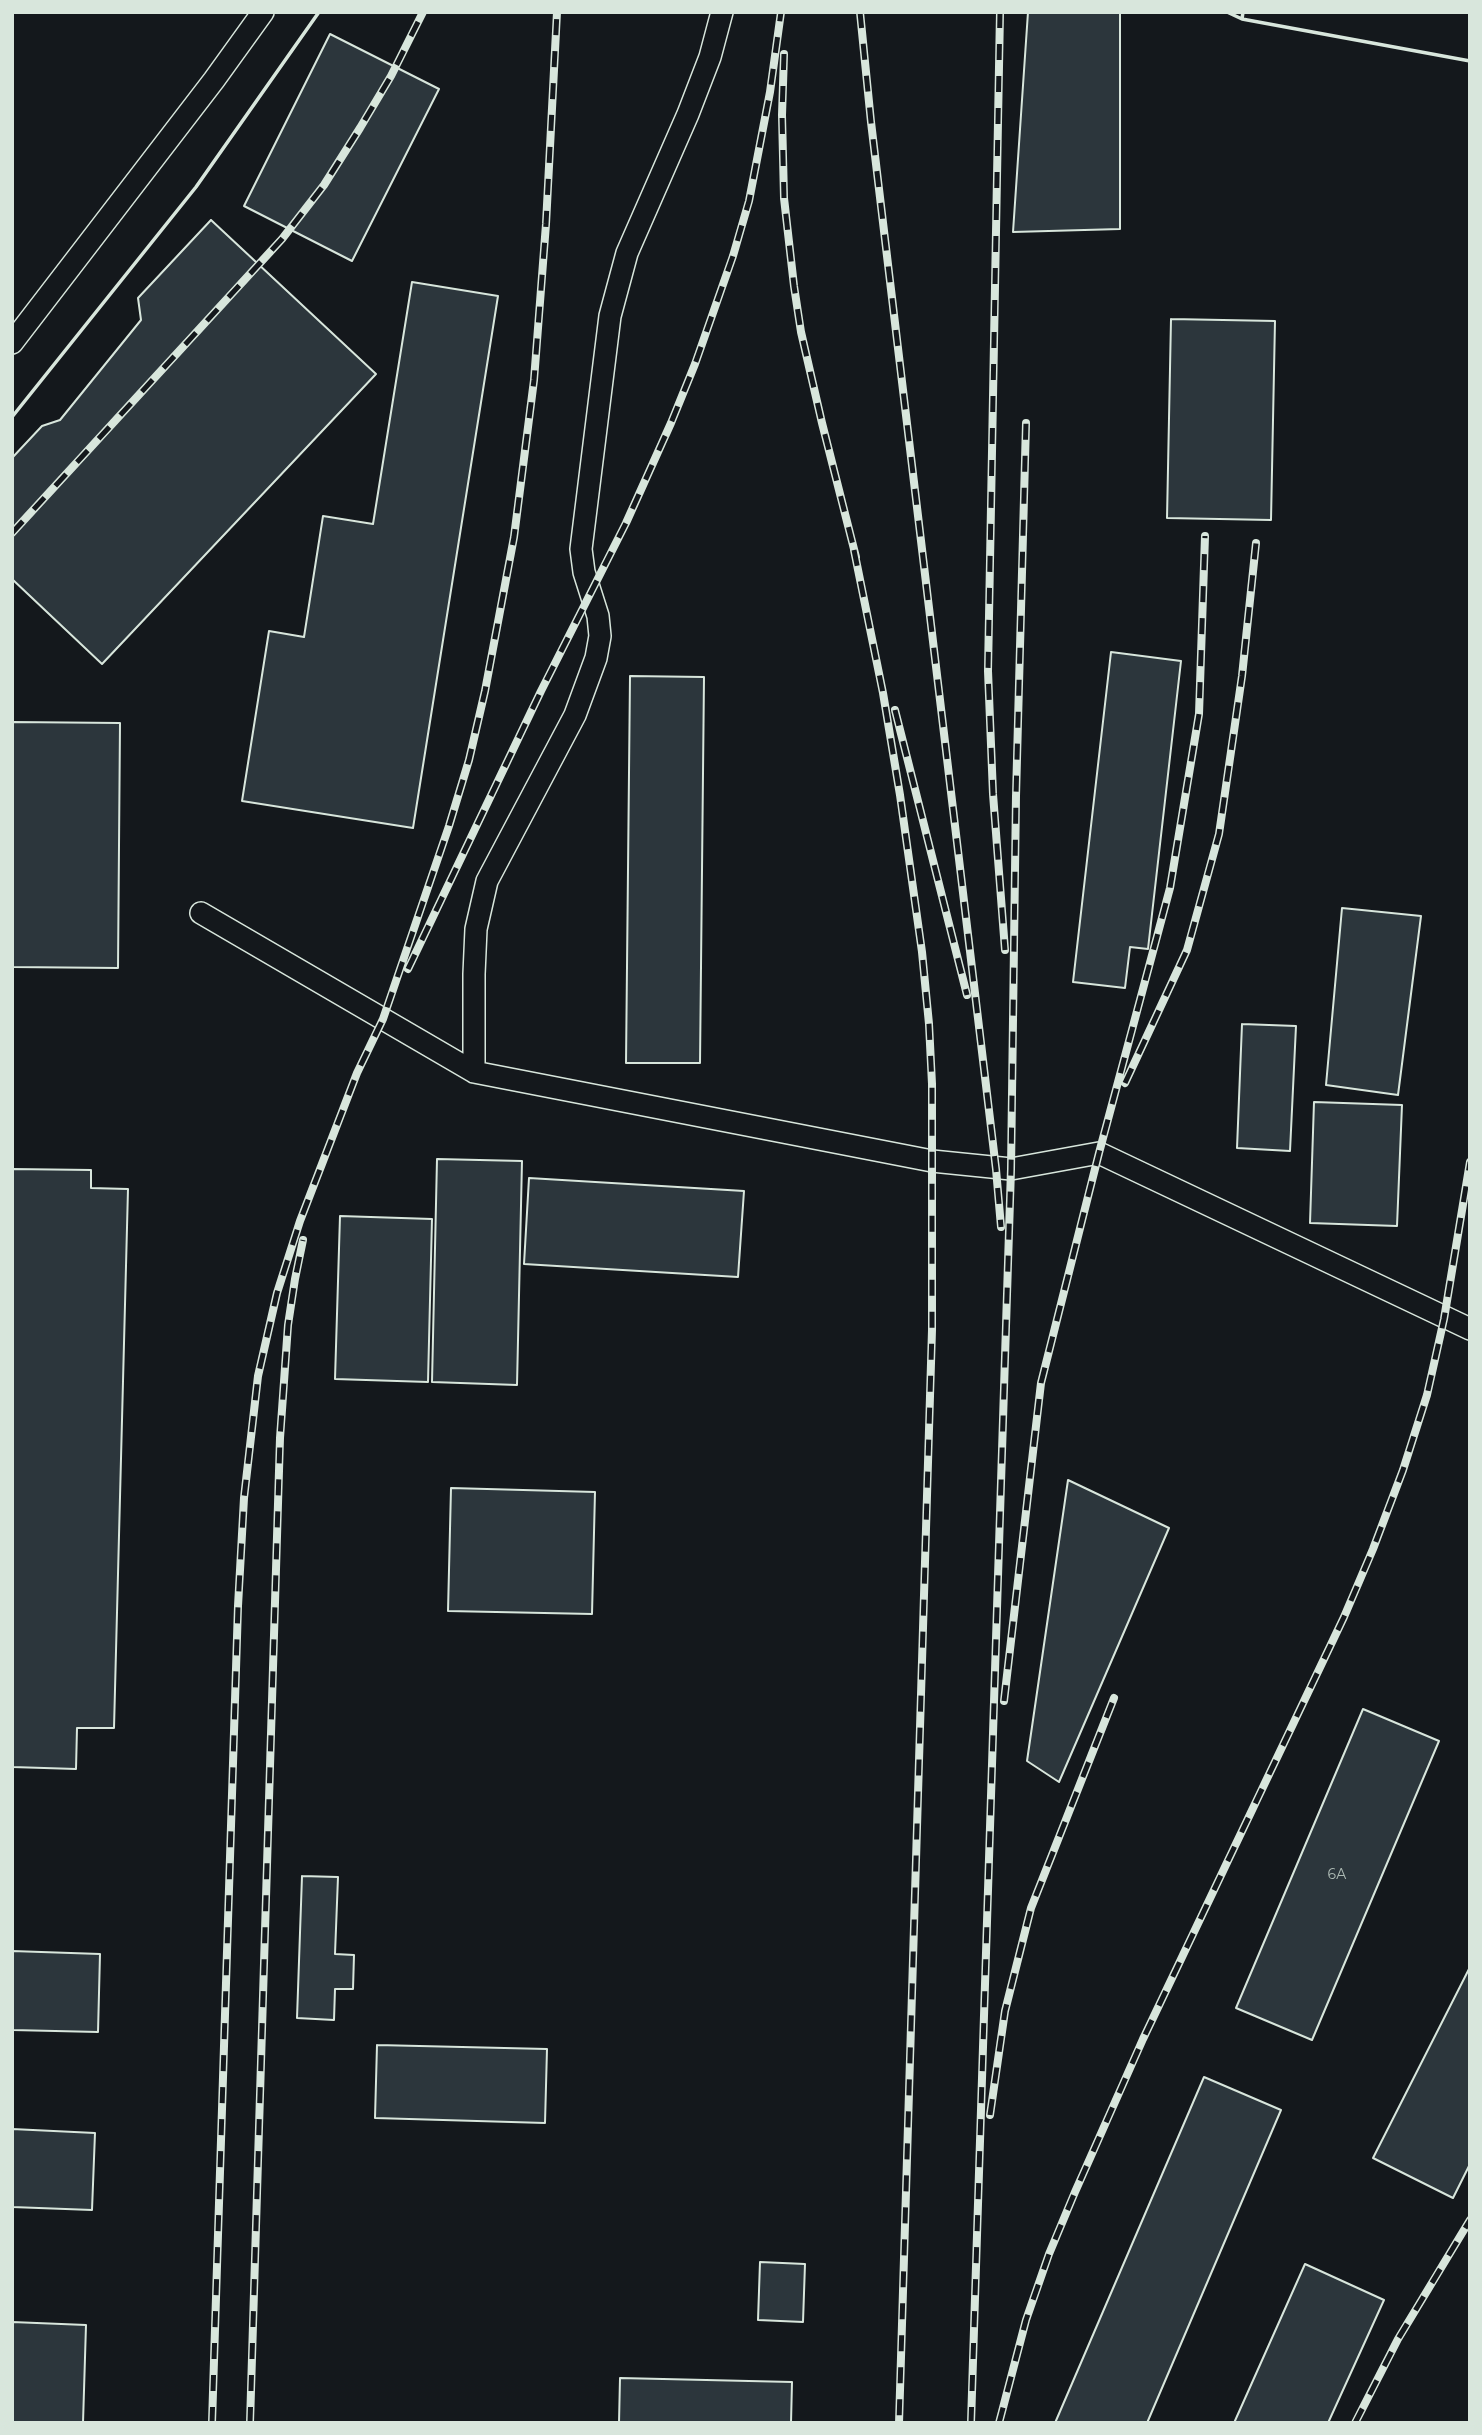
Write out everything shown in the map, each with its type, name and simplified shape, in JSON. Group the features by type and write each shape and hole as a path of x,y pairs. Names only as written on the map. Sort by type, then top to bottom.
{"lane":[{"path":"12,344 263,12"},
{"path":"474,1072 475,951 487,881 575,715 596,658 600,636 598,616 583,572 582,549 610,316 627,253 688,114 710,57 722,12"},
{"path":"201,913 474,1072 932,1161 1011,1169 1099,1153 1470,1329"}],"building":[{"path":"1028,12 1120,12 1120,229 1013,232"},
{"path":"330,34 439,89 352,261 244,206"},
{"path":"211,220 376,374 102,664 12,579 12,458 42,426 60,420 141,320 138,298"},
{"path":"412,282 498,296 413,828 242,801 269,631 304,637 323,516 373,524"},
{"path":"1171,319 1275,321 1271,520 1167,518"},
{"path":"1111,652 1181,661 1148,949 1130,947 1125,988 1073,982"},
{"path":"630,676 704,677 700,1063 626,1063"},
{"path":"12,722 120,723 118,968 12,967"},
{"path":"1342,908 1421,916 1398,1095 1326,1085"},
{"path":"1242,1024 1296,1026 1290,1151 1237,1148"},
{"path":"1314,1102 1402,1105 1397,1226 1310,1223"},
{"path":"437,1159 522,1161 517,1385 432,1382"},
{"path":"12,1169 91,1170 91,1188 128,1189 114,1728 77,1728 76,1769 12,1767"},
{"path":"529,1178 744,1191 738,1277 524,1264"},
{"path":"340,1216 432,1219 428,1382 335,1379"},
{"path":"1068,1480 1169,1528 1059,1782 1027,1761"},
{"path":"451,1488 595,1492 592,1614 448,1611"},
{"path":"1363,1709 1439,1741 1312,2040 1236,2008"},
{"path":"302,1876 338,1877 335,1954 354,1955 353,1989 335,1989 334,2020 297,2018"},
{"path":"12,1951 100,1954 98,2032 12,2030"},
{"path":"1470,1967 1470,2164 1453,2198 1373,2158"},
{"path":"377,2045 547,2049 545,2123 375,2118"},
{"path":"1204,2077 1281,2110 1147,2423 1055,2423"},
{"path":"12,2129 95,2133 92,2210 12,2207"},
{"path":"760,2262 805,2264 803,2322 758,2320"},
{"path":"1305,2264 1384,2300 1328,2423 1234,2423"},
{"path":"12,2322 86,2325 83,2423 12,2423"},
{"path":"620,2378 792,2382 791,2423 619,2423"}],"railway":[{"path":"12,533 282,239 324,185 360,128 391,76 423,12"},
{"path":"212,2423 238,1606 244,1498 258,1376 277,1293 300,1221 357,1073 383,1019 449,826 469,760 485,691 514,537 534,380 546,224 557,12"},
{"path":"408,969 541,691 626,523 695,364 733,256 749,201 770,92 781,12"},
{"path":"860,12 1001,1227"},
{"path":"1000,12 988,671 993,794 1005,950"},
{"path":"784,54 784,198 794,286 801,332 856,557"},
{"path":"971,2423 1011,1169 1016,796 1026,423"},
{"path":"1004,1701 1041,1383 1170,888 1199,714 1205,536"},
{"path":"1125,1083 1187,950 1219,834 1242,676 1256,543"},
{"path":"854,550 883,693 900,795 922,952 932,1084 932,1330 899,2423"},
{"path":"895,710 967,995"},
{"path":"999,2423 1026,2320 1049,2254 1075,2192 1143,2039 1344,1617 1403,1470 1427,1395 1444,1319 1470,1162"},
{"path":"250,2423 280,1438 288,1325 303,1240"},
{"path":"990,2115 1005,2011 1031,1908 1114,1698"},
{"path":"1355,2423 1398,2339 1470,2220"}],"wall":[{"path":"12,417 196,187 319,12"},
{"path":"1227,12 1242,19 1243,12 1242,19 1470,61"}]}
